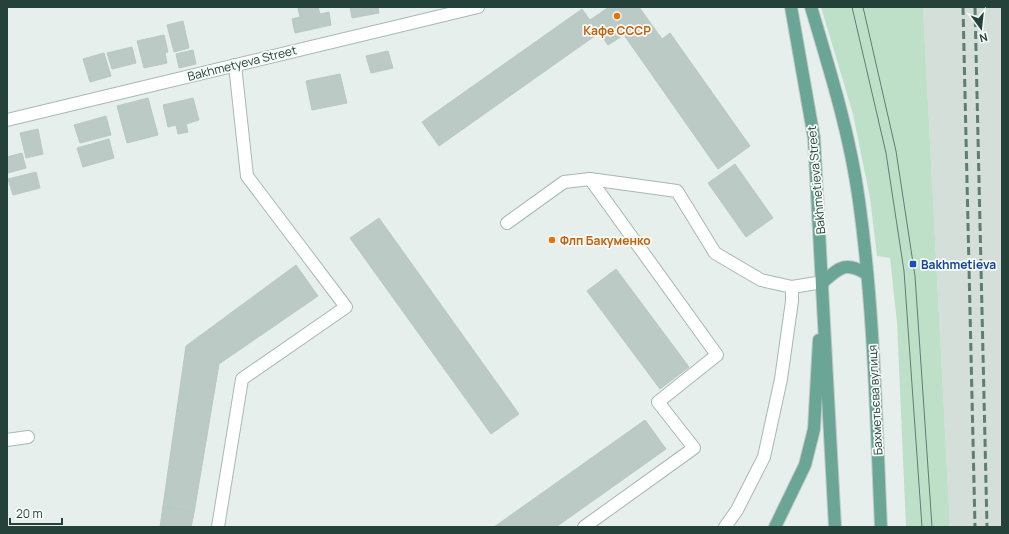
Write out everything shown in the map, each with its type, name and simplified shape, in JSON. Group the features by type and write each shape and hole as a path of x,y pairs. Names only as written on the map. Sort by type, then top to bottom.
{"main road":[{"name":"Bakhmetieva Street","path":"791,7 814,138 823,282"},
{"name":"Бахметьєва вулиця","path":"810,7 843,116 859,200 867,274 881,527"},
{"path":"775,527 805,465 814,429 823,282 839,267 855,266 867,274"},
{"path":"823,282 835,527"}],"street":[{"name":"Bakhmetyeva Street","path":"7,120 478,7"},
{"path":"218,527 242,378 346,307 247,176 235,65"},
{"path":"507,223 564,182 590,179 677,190 715,253 761,280 792,287 823,282"},
{"path":"584,527 694,448 658,402 717,355 590,179"},
{"path":"725,527 737,510 764,457 782,379 792,301 792,287"},
{"path":"7,440 28,437"}],"shaded area":[{"path":"923,7 1002,7 1002,527 950,527"}],"green space":[{"path":"821,7 923,7 950,527 906,527 897,322 890,258 877,256 870,198 853,114"}],"building":[{"path":"318,7 320,14 329,12 331,25 295,33 292,19 300,17 298,8"},
{"path":"350,7 378,7 379,13 352,18"},
{"path":"609,7 639,7 662,39 670,33 750,146 718,169 624,35 608,45 590,20"},
{"path":"582,9 599,33 439,146 422,122"},
{"path":"183,21 189,48 174,52 167,25"},
{"path":"164,35 168,52 165,53 167,63 144,68 137,41"},
{"path":"132,47 136,63 112,69 107,53"},
{"path":"193,50 196,64 179,68 176,54"},
{"path":"388,51 393,68 371,73 366,56"},
{"path":"104,53 111,76 90,82 83,59"},
{"path":"340,74 347,103 312,110 306,81"},
{"path":"148,98 158,135 127,143 117,106"},
{"path":"193,98 199,120 186,124 188,132 178,134 176,125 168,127 163,105"},
{"path":"106,116 111,135 80,143 74,125"},
{"path":"38,129 43,154 26,158 20,133"},
{"path":"109,139 114,158 83,167 77,148"},
{"path":"22,153 26,168 8,173 7,157"},
{"path":"735,164 773,218 746,237 708,183"},
{"path":"36,172 40,188 13,195 8,179"},
{"path":"379,218 519,414 491,434 350,238"},
{"path":"296,265 318,296 219,364 194,513 163,506 186,346"},
{"path":"616,269 689,367 660,389 587,291"},
{"path":"645,420 666,449 556,527 494,527"},
{"path":"163,506 194,513 191,527 160,527"}],"tram line":[{"path":"852,7 886,153 904,271 922,527"},
{"path":"863,7 896,151 915,276 932,527"}],"railway":[{"path":"963,7 975,527"},
{"path":"975,7 987,527"}],"place":[{"name":"Кафе СССР","path":"617,16"},
{"name":"Флп Бакуменко","path":"552,240"},
{"name":"Bakhmetieva","path":"913,264"}]}
